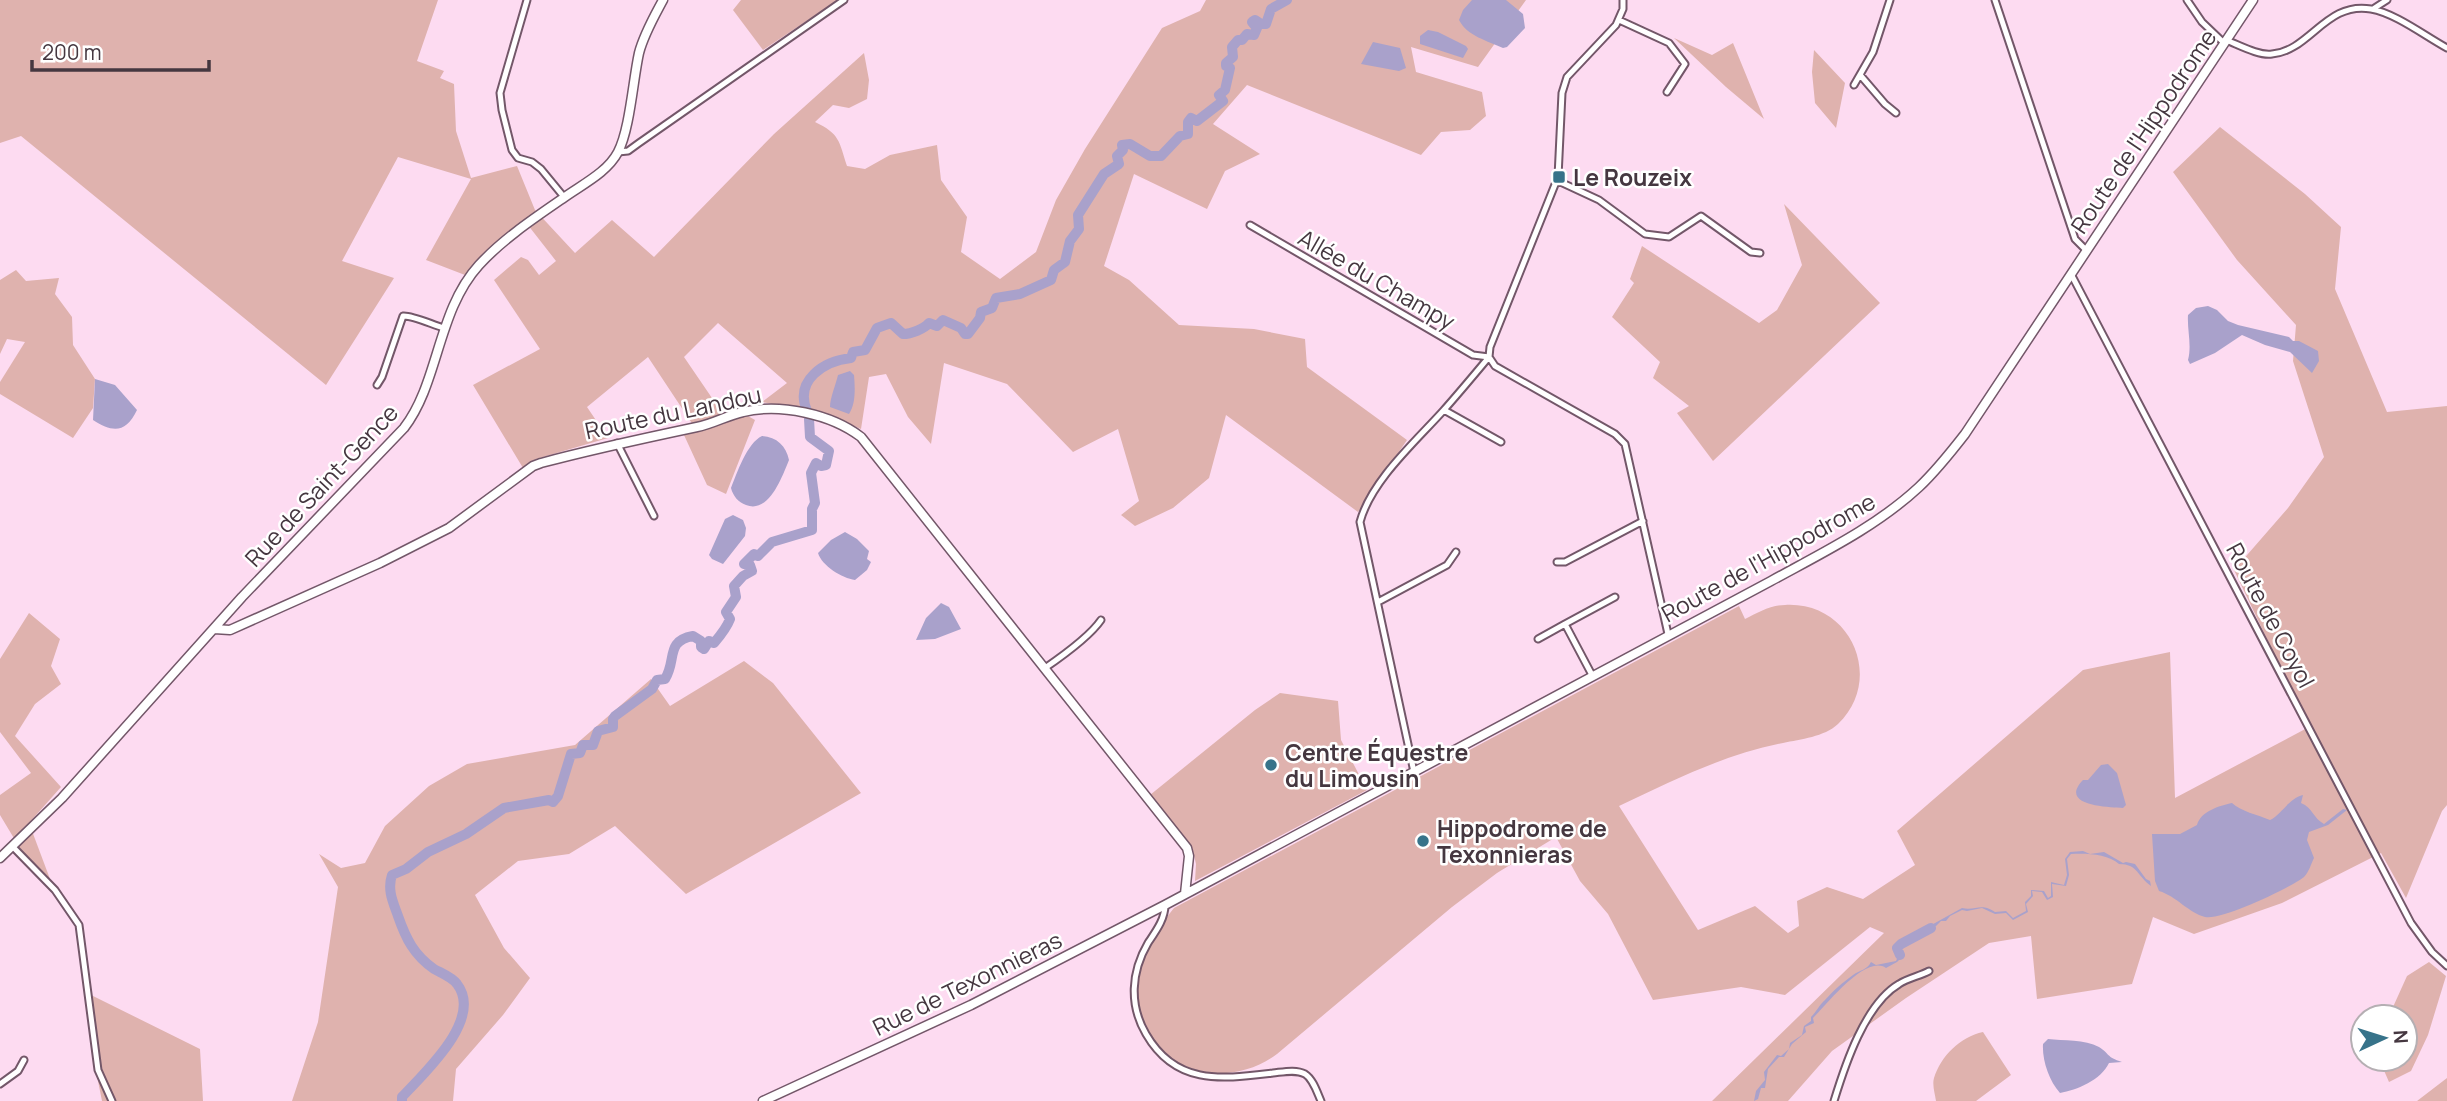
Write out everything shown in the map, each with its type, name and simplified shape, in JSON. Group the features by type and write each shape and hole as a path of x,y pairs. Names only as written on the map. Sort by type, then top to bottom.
{"street":[{"path":"527,0 500,93 502,110 512,150 518,158 532,162 541,169 564,197"},
{"path":"663,0 641,45 618,152 628,151 844,0"},
{"path":"1414,772 1360,522 1364,508 1403,453 1489,357 1490,347 1556,180 1562,93 1567,77 1619,20 1623,0"},
{"path":"1854,85 1873,52 1889,0"},
{"path":"1995,0 2075,239 2087,251"},
{"path":"2187,0 2207,27 2225,42 2270,55 2287,51 2334,15 2348,10 2373,9 2389,15 2447,48"},
{"name":"Route de l'Hippodrome","path":"1185,894 1771,581 1868,527 1919,487 1965,433 2253,0"},
{"path":"2373,9 2387,0"},
{"path":"1619,20 1669,43 1685,64 1667,92"},
{"path":"1861,76 1896,113"},
{"name":"Rue de Saint-Gence","path":"0,859 62,798 214,629 412,417 444,328 460,294 480,265 511,236 604,169 618,152"},
{"path":"1556,180 1599,200 1645,234 1669,237 1701,216 1751,252 1760,253"},
{"name":"Allée du Champy","path":"1250,225 1474,355 1489,357 1495,366 1615,434 1625,444 1629,458 1668,634"},
{"name":"Route de Coyol","path":"2071,274 2411,923 2432,952 2447,966"},
{"path":"377,385 403,316 411,316 444,328"},
{"name":"Route du Landou","path":"214,629 230,630 380,563 449,528 533,466 617,443 702,426 742,412 785,410 813,416 851,429 861,437 1187,848 1189,856 1185,894"},
{"path":"1444,410 1501,442"},
{"path":"617,443 654,516"},
{"path":"1557,562 1565,562 1643,521"},
{"path":"1378,603 1447,565 1455,552"},
{"path":"1538,639 1615,597"},
{"path":"1045,668 1092,632 1101,620"},
{"path":"1565,624 1592,675"},
{"path":"13,847 55,890 79,925 98,1070 113,1101"},
{"name":"Rue de Texonnieras","path":"763,1101 971,1005 1185,894"},
{"path":"1166,905 1164,917 1145,949 1136,971 1134,986 1137,1014 1156,1049 1183,1070 1205,1077 1231,1078 1299,1072 1310,1078 1321,1101"},
{"path":"1834,1101 1867,1019 1885,995 1899,984 1929,971"},
{"path":"0,1084 18,1071 24,1060"}],"shaded area":[{"path":"0,0 438,0 417,61 444,71 440,78 454,84 456,131 471,178 517,166 535,210 575,253 612,220 654,257 774,134 864,53 869,80 867,99 849,108 833,105 815,122 829,130 837,139 847,166 865,169 890,155 937,145 941,180 967,217 961,252 1000,279 1036,252 1056,200 1162,28 1200,11 1206,0 1526,0 1478,67 1411,47 1416,72 1482,92 1486,116 1470,130 1441,132 1421,155 1247,85 1213,124 1260,154 1225,171 1207,209 1134,174 1104,266 1129,280 1179,325 1254,329 1305,339 1307,367 1407,440 1358,512 1226,415 1209,478 1173,508 1135,526 1121,515 1139,501 1118,429 1073,452 1007,384 944,363 931,444 908,417 886,374 869,377 861,429 829,415 762,402 787,383 718,323 684,357 727,420 748,416 755,420 726,494 707,485 684,435 697,431 648,357 587,407 608,438 536,459 523,468 473,385 540,349 494,280 521,257 528,260 539,275 556,261 524,220 486,251 465,275 426,260 471,179 398,157 342,261 394,278 326,385 21,136 0,143"},
{"path":"741,0 838,0 763,50 733,10"},
{"path":"1472,0 1506,0 1523,14 1525,28 1503,48 1478,37 1467,30 1459,20"},
{"path":"1428,30 1466,46 1468,49 1463,58 1420,44 1420,36"},
{"path":"1674,38 1712,55 1733,43 1764,119 1726,87"},
{"path":"1373,42 1400,48 1406,68 1399,71 1361,64"},
{"path":"1814,50 1845,83 1836,128 1815,103 1812,72"},
{"path":"2220,127 2305,194 2341,227 2335,289 2387,412 2447,406 2447,805 2442,811 2406,898 2381,853 2282,903 2194,934 2153,917 2132,984 2037,999 2031,936 1989,943 1832,1051 1788,1101 1712,1101 1884,933 1870,927 1785,995 1741,987 1653,1000 1608,914 1580,881 1556,837 1497,873 1452,907 1277,1054 1256,1066 1233,1072 1211,1073 1190,1068 1171,1058 1155,1042 1144,1022 1138,986 1148,950 1174,908 1739,606 1745,619 1780,605 1808,607 1828,616 1843,629 1854,646 1859,666 1859,686 1852,706 1838,724 1826,732 1720,761 1619,806 1698,930 1755,906 1788,933 1799,926 1797,901 1827,887 1863,899 1915,865 1897,831 2083,670 2170,652 2175,798 2309,727 2234,570 2288,508 2324,457 2293,361 2296,325 2237,260 2173,172"},
{"path":"1784,204 1880,303 1713,461 1677,413 1689,406 1653,378 1660,362 1612,317 1634,283 1630,279 1642,246 1759,323 1777,310 1802,265"},
{"path":"16,270 26,281 59,278 55,294 72,317 73,345 95,379 93,408 73,438 0,394 0,382 25,342 7,339 0,354 0,280"},
{"path":"2208,306 2238,325 2299,341 2318,351 2319,361 2312,373 2290,352 2242,335 2215,353 2190,364 2188,315 2196,308"},
{"path":"850,371 854,375 855,390 849,414 830,407 838,375"},
{"path":"95,379 115,385 137,410 124,427 113,429 93,420"},
{"path":"762,436 780,443 789,460 768,499 754,506 746,505 736,498 731,488 747,452"},
{"path":"733,515 743,520 745,536 723,564 709,555 725,519"},
{"path":"845,532 869,551 867,559 871,562 867,570 855,580 833,571 818,553 831,540"},
{"path":"941,603 949,607 961,629 935,639 916,640 926,618"},
{"path":"29,613 60,639 51,666 61,684 35,704 15,736 61,787 29,823 50,879 21,850 0,815 0,795 31,773 0,732 0,659"},
{"path":"744,661 773,683 861,793 686,894 615,826 569,854 518,861 475,895 504,948 530,978 503,1015 456,1069 453,1101 292,1101 318,1022 338,887 319,854 341,868 365,863 385,826 429,786 467,764 575,745 651,679 670,706"},
{"name":"Centre Équestre du Limousin","path":"1280,693 1338,701 1341,740 1367,790 1195,881 1196,864 1192,847 1150,795"},
{"path":"2108,764 2117,773 2126,805 2123,808 2088,803 2077,795 2077,789 2083,780 2088,780 2101,765"},
{"path":"2303,795 2301,803 2324,824 2343,809 2347,810 2328,825 2309,832 2307,840 2314,858 2304,877 2255,903 2213,917 2199,915 2159,891 2155,881 2152,834 2180,834 2197,825 2206,813 2232,803 2244,811 2270,820"},
{"path":"2083,851 2090,854 2071,854 2067,859 2069,875 2066,886 2052,884 2053,897 2047,900 2042,892 2032,891 2033,896 2026,904 2028,912 2013,920 2006,913 1995,914 1982,908 1962,910 1946,921 1917,933 1962,908 1982,907 1995,912 2006,911 2013,918 2026,911 2025,902 2031,896 2031,890 2044,891 2048,898 2051,896 2051,882 2064,885 2067,875 2065,859 2070,852"},
{"path":"2104,852 2123,863 2135,864 2150,881 2151,886 2130,866 2090,854"},
{"path":"1901,944 1902,957 1897,962 1886,968 1868,968 1848,982 1813,1018 1814,1023 1805,1027 1806,1032 1789,1049 1790,1043 1802,1035 1804,1026 1835,990 1871,962 1876,965 1896,961 1899,954 1895,947"},
{"path":"2429,962 2446,976 2428,1035 2419,1054 2419,1003 2395,1003 2407,976"},
{"path":"91,995 200,1049 203,1101 102,1101 97,1076"},
{"path":"1983,1032 2011,1075 1976,1101 1936,1101 1933,1081 1941,1062 1959,1043"},
{"path":"2048,1039 2093,1044 2113,1059 2122,1062 2109,1063 2088,1083 2060,1093 2045,1063 2043,1044"},
{"path":"1789,1049 1784,1057 1779,1057 1768,1069 1765,1088 1761,1088 1758,1099 1754,1101 1756,1091 1765,1080 1764,1072 1777,1055 1781,1056"},
{"path":"2385,1073 2407,1073 2389,1082"},
{"path":"2447,1078 2447,1101 2417,1101"}],"waterway":[{"path":"807,411 804,400 808,381 831,363 851,358 853,352 865,350 877,328 891,323 906,334 929,323 937,326 943,320 968,334 980,318 981,312 992,308 996,298 1020,294 1051,280 1054,270 1065,262 1070,241 1079,229 1078,215 1104,174 1119,164 1117,156 1123,150 1122,145 1130,144 1150,156 1161,156 1180,136 1188,134 1188,122 1191,118 1197,121 1223,101 1219,95 1225,90 1230,68 1226,63 1233,57 1232,47 1247,34 1254,35 1257,28 1252,22 1255,20 1266,24 1271,9 1287,0"},
{"path":"402,1101 402,1097 448,1045 463,1013 463,998 457,984 427,964 412,946 404,932 390,891 392,875 406,869 428,852 466,834 504,808 549,800 553,802 558,796 571,754 580,753 583,745 593,745 598,731 613,727 615,716 652,689 657,680 665,679 678,642 693,636 701,641 701,647 704,649 709,641 714,643 730,619 726,612 736,597 734,586 752,571 750,565 744,564 754,554 758,556 772,542 812,530 812,509 815,503 811,473 816,463 826,465 829,451 810,437 809,419"},
{"path":"1900,955 1897,948 1901,944 1931,928"}],"place":[{"name":"Le Rouzeix","path":"1559,177"},
{"name":"Centre Équestre du Limousin","path":"1271,765"},
{"name":"Hippodrome de Texonnieras","path":"1423,841"}]}
